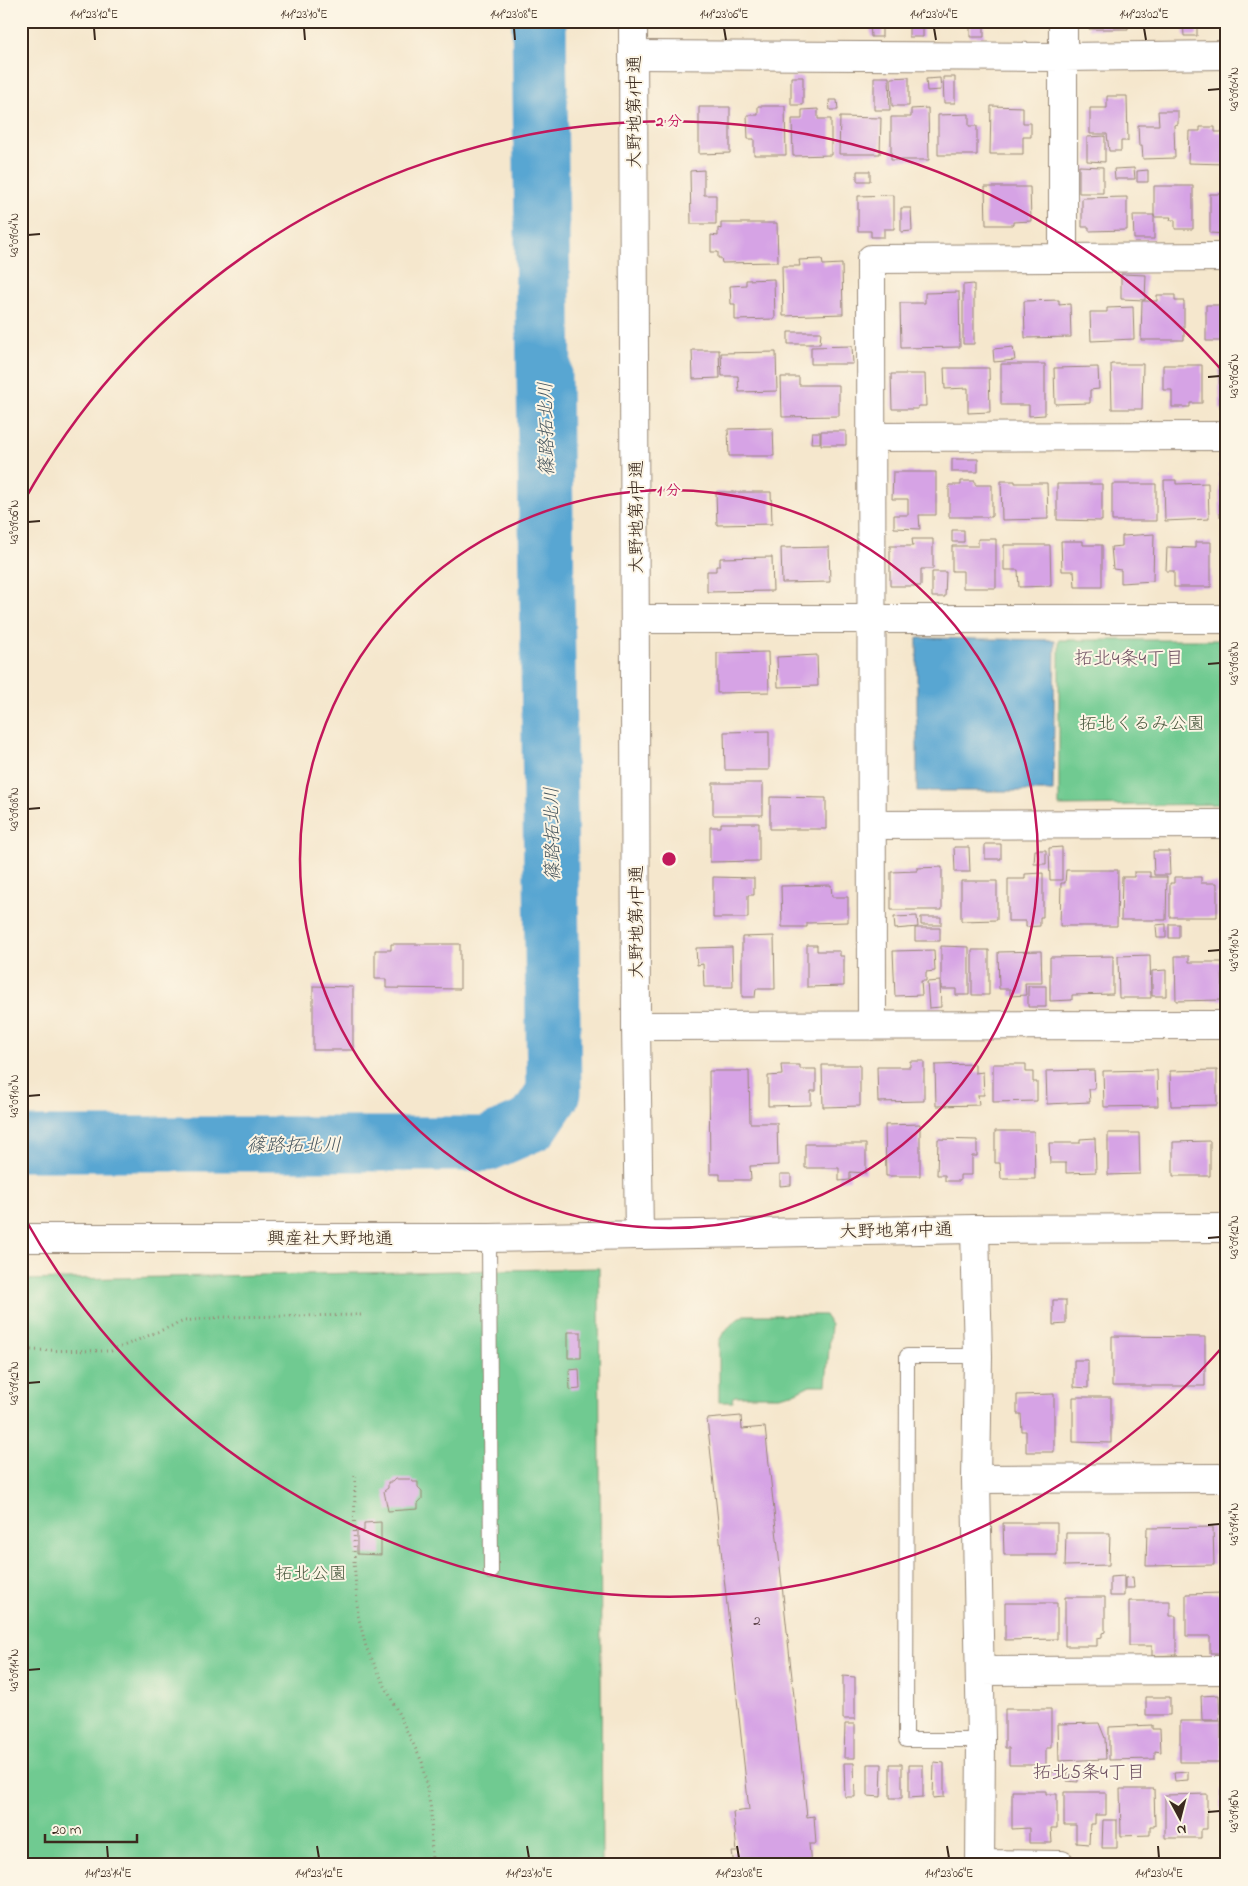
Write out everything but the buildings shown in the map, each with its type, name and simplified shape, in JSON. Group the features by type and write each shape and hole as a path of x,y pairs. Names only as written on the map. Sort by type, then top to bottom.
{"street":[{"name":"大野地第1中通","path":"634,21 636,1026 639,1235 975,1229 1227,1228"},
{"path":"1063,21 1063,257"},
{"path":"633,55 1227,56"},
{"path":"872,1026 871,259 1227,258"},
{"path":"871,437 1227,436"},
{"path":"636,619 1227,620"},
{"path":"872,825 1227,824"},
{"path":"636,1026 1227,1025"},
{"path":"975,1229 978,1356 976,1479 981,1740 980,1865 1061,1865"},
{"name":"興産社大野地通","path":"21,1238 489,1238 639,1235"},
{"path":"976,1479 1227,1478"},
{"path":"980,1671 1227,1670"}],"lane":[{"path":"489,1238 490,1572"},
{"path":"978,1356 906,1356 906,1740 981,1740"}],"path":[{"path":"21,1350 111,1351 184,1321 223,1317 362,1315"},
{"path":"355,1476 354,1562 358,1615 366,1647 422,1762 431,1810 432,1865"}],"green space":[{"name":"拓北くるみ公園","path":"1059,640 1227,640 1227,804 1059,806"},
{"name":"拓北公園","path":"599,1268 602,1865 21,1865 21,1280"},
{"path":"744,1315 825,1315 831,1325 826,1385 810,1385 796,1392 779,1396 735,1396 732,1398 733,1402 719,1402 719,1341 730,1326"}],"water":[{"path":"917,638 1055,640 1053,791 917,791"}],"waterway":[{"name":"篠路拓北川","path":"21,1144 487,1144 533,1124 554,1092 539,21"}],"district":[{"name":"拓北4条4丁目","path":"1129,657"},
{"name":"拓北5条4丁目","path":"1089,1771"}]}
